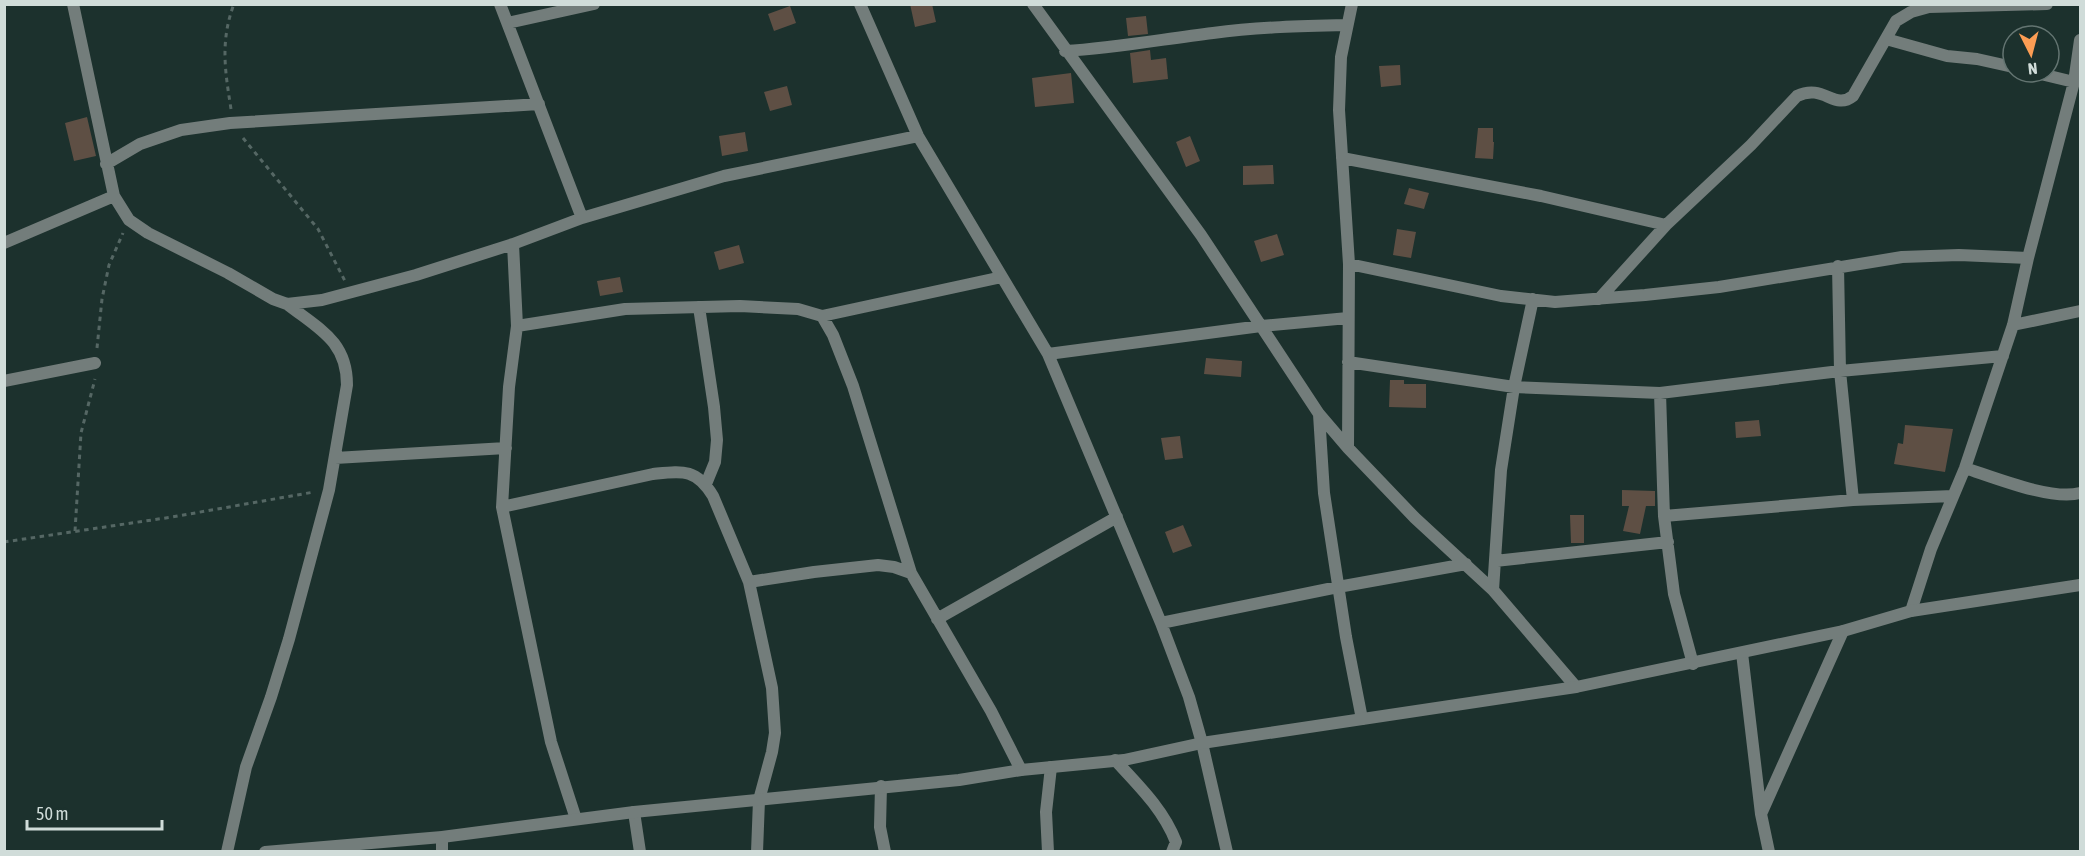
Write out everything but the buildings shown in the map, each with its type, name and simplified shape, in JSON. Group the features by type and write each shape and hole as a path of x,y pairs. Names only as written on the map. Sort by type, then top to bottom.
{"street":[{"path":"73,4 114,196 129,220 148,233 228,273 273,299 287,304 328,337 342,354 347,368 347,385 329,490 286,649 246,767 227,852"},
{"path":"500,4 582,218"},
{"path":"508,23 594,4"},
{"path":"860,4 918,136 1048,354 1161,623 1189,698 1202,743 1227,852"},
{"path":"1033,4 1201,235 1319,414 1348,448 1416,518 1493,590 1576,687"},
{"path":"1348,448 1349,264 1339,110 1341,57 1352,4"},
{"path":"1599,299 1666,225 1751,145 1797,96 1816,91 1839,101 1847,101 1853,96 1896,21 1902,4"},
{"path":"1896,21 1911,12 1929,7 2047,4"},
{"path":"1065,51 1110,48 1214,33 1292,26 1347,25"},
{"path":"1886,39 1922,51 2001,65"},
{"path":"1911,611 1931,549 1965,468 2013,325 2074,82 2080,40"},
{"path":"2061,79 2074,82"},
{"path":"106,164 140,144 182,130 232,123 539,104"},
{"path":"287,304 322,300 416,275 513,244 582,218 724,176 918,136"},
{"path":"1342,158 1541,196 1666,225"},
{"path":"4,243 114,196"},
{"path":"513,244 517,326 509,387 502,507 551,742 576,819"},
{"path":"1349,264 1446,285 1555,302 1719,286 1902,257 1959,255 2028,258"},
{"path":"1838,266 1840,371 1853,500"},
{"path":"517,326 625,309 740,306 798,309 822,316 1002,277"},
{"path":"1493,590 1501,470 1514,387 1533,299"},
{"path":"699,307 717,440 715,462 706,484"},
{"path":"2013,325 2080,311"},
{"path":"822,316 833,335 853,386 911,573 991,711 1021,770"},
{"path":"1048,354 1262,326 1348,318"},
{"path":"1348,362 1514,387 1660,393 1840,371 2003,356"},
{"path":"4,381 95,363"},
{"path":"1660,393 1664,516 1674,594 1693,664"},
{"path":"1319,414 1324,493 1362,719"},
{"path":"335,458 506,448"},
{"path":"1965,468 2031,488 2054,493 2080,493"},
{"path":"502,507 652,474 678,472 694,474 706,484 749,582 768,665 774,719 772,752 759,800 757,852"},
{"path":"1664,516 1853,500 1953,496"},
{"path":"937,619 1117,517"},
{"path":"1495,561 1668,543"},
{"path":"1161,623 1466,564"},
{"path":"749,582 878,565 894,567 911,573"},
{"path":"265,852 442,837 634,812 959,780 1021,770 1115,760 1202,743 1576,687 1843,631 1911,611 2080,585"},
{"path":"1761,814 1843,631"},
{"path":"1742,653 1761,814 1769,852"},
{"path":"1115,760 1153,800 1171,829 1176,842 1172,852"},
{"path":"1048,852 1046,812 1051,767"},
{"path":"881,786 880,827 885,852"},
{"path":"634,812 640,852"},
{"path":"442,837 442,852"}],"path":[{"path":"234,4 225,38 224,66 232,123 318,229 351,292"},
{"path":"4,542 172,517 329,490"}]}
